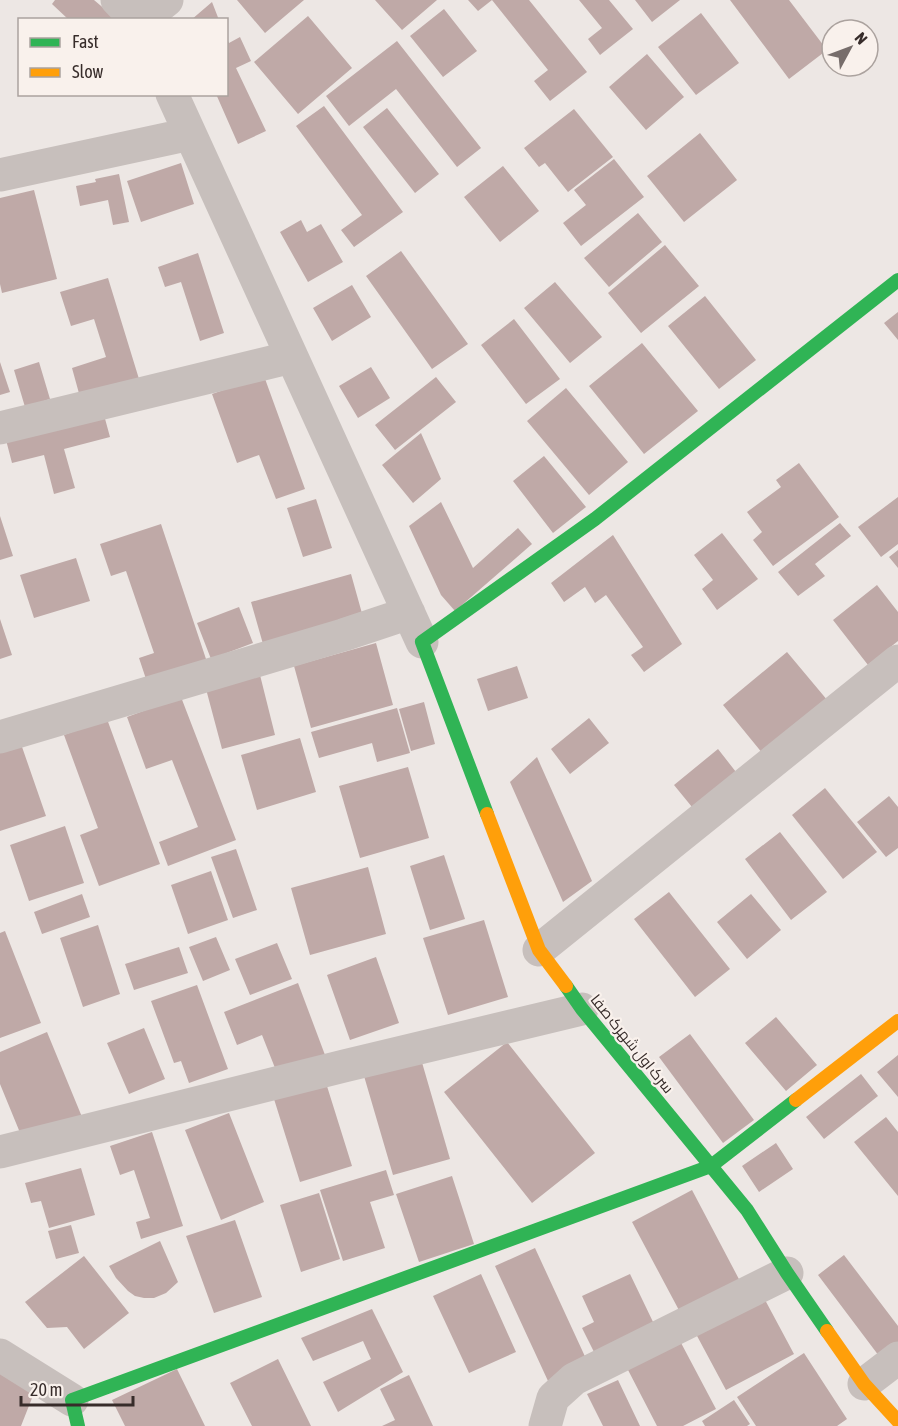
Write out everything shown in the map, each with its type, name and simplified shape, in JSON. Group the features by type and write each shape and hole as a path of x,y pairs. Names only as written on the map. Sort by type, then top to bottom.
{"street":[{"path":"117,0 134,18"},
{"path":"144,18 167,0"},
{"path":"173,96 416,628"},
{"path":"0,175 190,134"},
{"path":"0,737 320,642 416,628 595,519 898,280"},
{"path":"0,428 292,357"},
{"name":"سرک اول شهرک صفا","path":"416,628 539,950 582,1009 747,1210 787,1273 864,1384 898,1420"},
{"path":"539,950 898,661"},
{"path":"0,1152 582,1009"},
{"path":"0,1354 75,1413 711,1166 898,1021"},
{"path":"545,1426 553,1398 574,1379 787,1273"},
{"path":"864,1384 898,1358"}],"building":[{"path":"55,0 94,0 114,17 67,18 52,4"},
{"path":"237,0 304,0 265,33"},
{"path":"375,0 437,0 402,30"},
{"path":"468,0 492,0 478,11"},
{"path":"492,0 529,0 587,72 550,101 534,81 548,70"},
{"path":"579,0 609,0 633,29 600,55 588,39 602,28"},
{"path":"635,0 680,0 652,22"},
{"path":"730,0 789,0 820,41 820,55 789,79"},
{"path":"212,2 218,18 193,18"},
{"path":"444,9 477,51 443,77 410,36"},
{"path":"701,13 739,63 696,95 658,47"},
{"path":"308,16 352,68 298,114 254,62"},
{"path":"240,37 251,61 236,68 266,131 238,144 217,96 228,96 228,41 229,43"},
{"path":"397,41 481,148 457,167 396,89 349,126 326,96"},
{"path":"647,54 684,97 646,130 609,87"},
{"path":"324,106 403,212 354,247 341,230 362,215 296,126"},
{"path":"387,108 439,174 415,193 363,127"},
{"path":"574,109 613,157 568,192 545,163 539,167 524,148"},
{"path":"700,133 737,180 684,222 647,176"},
{"path":"614,159 644,197 581,246 563,223 586,205 574,190"},
{"path":"181,163 194,204 141,222 127,181"},
{"path":"503,166 539,211 500,242 464,197"},
{"path":"119,174 129,222 113,225 108,200 80,206 76,186"},
{"path":"34,190 57,279 2,293 0,284 0,198"},
{"path":"638,213 662,242 609,287 584,258"},
{"path":"301,220 307,232 321,224 343,262 308,282 280,232"},
{"path":"665,245 699,286 641,333 608,293"},
{"path":"401,251 468,344 432,369 366,276"},
{"path":"198,253 224,333 200,341 181,282 165,287 158,267"},
{"path":"108,278 139,379 80,397 72,368 106,357 94,319 71,326 60,292"},
{"path":"555,282 602,337 570,363 524,308"},
{"path":"352,285 371,317 332,341 313,308"},
{"path":"705,296 756,360 719,389 668,326"},
{"path":"898,312 898,340 884,323"},
{"path":"514,319 560,379 526,404 481,345"},
{"path":"642,343 698,411 644,454 589,386"},
{"path":"0,362 10,392 0,395"},
{"path":"39,362 50,399 25,407 14,370"},
{"path":"371,367 390,398 358,418 339,386"},
{"path":"264,376 305,489 276,499 259,455 237,463 212,394"},
{"path":"436,377 456,402 395,450 375,425"},
{"path":"566,388 628,462 589,495 527,421"},
{"path":"104,415 110,437 64,449 75,488 54,494 44,455 12,463 6,440"},
{"path":"421,433 441,479 413,503 382,465"},
{"path":"544,456 586,507 553,533 513,481"},
{"path":"799,463 839,517 773,566 753,540 762,532 747,512 781,487 776,480"},
{"path":"898,497 898,544 881,557 858,527"},
{"path":"316,499 332,548 303,557 287,508"},
{"path":"441,502 473,568 518,528 532,544 455,611 441,595 409,526"},
{"path":"0,516 13,556 0,560"},
{"path":"840,523 851,536 815,564 825,576 798,596 778,572"},
{"path":"161,524 207,662 147,682 139,658 154,653 126,571 111,576 100,544"},
{"path":"722,533 758,579 717,610 702,589 713,580 694,555"},
{"path":"613,535 682,644 644,672 631,655 643,647 606,595 595,603 585,587 564,602 551,583"},
{"path":"898,550 898,568 889,557"},
{"path":"76,558 90,601 34,618 20,575"},
{"path":"351,574 363,617 263,644 251,602"},
{"path":"877,585 898,612 898,641 868,665 833,620"},
{"path":"239,607 253,643 211,659 197,623"},
{"path":"0,619 12,655 0,659"},
{"path":"376,643 393,705 311,728 294,666"},
{"path":"787,652 828,701 763,754 723,705"},
{"path":"517,666 528,698 488,711 477,679"},
{"path":"260,675 275,735 222,749 206,689"},
{"path":"181,697 236,840 168,866 159,842 198,827 172,760 146,769 127,717"},
{"path":"424,702 435,744 411,751 399,709"},
{"path":"397,708 410,753 377,762 372,743 319,758 311,732"},
{"path":"589,718 609,743 570,774 551,749"},
{"path":"107,719 160,864 99,886 80,835 98,828 64,735"},
{"path":"300,738 316,792 257,810 241,755"},
{"path":"21,744 46,816 0,831 0,751"},
{"path":"718,749 736,772 692,807 674,785"},
{"path":"537,757 592,881 563,902 510,782"},
{"path":"408,767 429,838 360,858 339,786"},
{"path":"825,788 877,852 843,879 792,815"},
{"path":"889,796 898,807 898,848 886,857 857,822"},
{"path":"65,826 84,883 29,901 10,845"},
{"path":"780,832 827,892 791,920 745,859"},
{"path":"236,849 257,910 233,918 211,857"},
{"path":"444,855 465,919 430,930 410,866"},
{"path":"368,867 386,934 310,955 291,888"},
{"path":"211,871 228,920 188,934 171,885"},
{"path":"669,892 730,969 695,997 634,919"},
{"path":"82,894 90,917 42,934 34,912"},
{"path":"751,894 781,930 747,959 717,922"},
{"path":"484,920 508,997 448,1015 423,938"},
{"path":"98,925 120,994 83,1007 60,938"},
{"path":"5,931 41,1023 0,1038 0,933"},
{"path":"216,937 230,970 203,981 189,947"},
{"path":"277,943 292,979 250,995 235,959"},
{"path":"179,947 188,973 134,990 125,964"},
{"path":"376,957 399,1023 350,1040 327,975"},
{"path":"298,983 325,1055 277,1073 262,1035 237,1045 224,1012"},
{"path":"197,985 228,1069 189,1083 181,1061 174,1063 151,1001"},
{"path":"776,1017 817,1065 786,1091 745,1043"},
{"path":"144,1028 165,1079 129,1094 107,1043"},
{"path":"47,1032 82,1117 23,1140 0,1084 0,1052"},
{"path":"690,1034 754,1120 723,1143 659,1057"},
{"path":"507,1042 595,1153 532,1203 444,1092"},
{"path":"898,1055 898,1097 877,1072"},
{"path":"421,1059 450,1159 393,1175 364,1076"},
{"path":"861,1074 878,1096 824,1139 806,1117"},
{"path":"326,1083 352,1166 300,1182 274,1099"},
{"path":"229,1113 264,1202 221,1220 185,1130"},
{"path":"886,1117 898,1132 898,1196 854,1142"},
{"path":"152,1132 183,1226 141,1239 136,1222 150,1218 134,1170 120,1175 110,1146"},
{"path":"776,1143 793,1169 759,1192 742,1166"},
{"path":"81,1168 95,1215 49,1228 41,1201 31,1203 25,1183"},
{"path":"386,1170 394,1195 370,1202 385,1248 343,1261 320,1190"},
{"path":"452,1176 474,1244 419,1262 396,1194"},
{"path":"692,1190 741,1283 681,1314 632,1222"},
{"path":"319,1193 340,1259 301,1272 280,1205"},
{"path":"235,1220 262,1297 214,1313 186,1236"},
{"path":"71,1225 79,1253 56,1259 48,1231"},
{"path":"160,1241 178,1282 166,1293 154,1298 135,1296 116,1278 109,1266"},
{"path":"535,1248 588,1363 548,1381 495,1266"},
{"path":"844,1255 898,1326 898,1342 879,1356 818,1275"},
{"path":"84,1256 129,1313 84,1349 67,1327 47,1328 25,1302"},
{"path":"481,1274 516,1352 469,1373 433,1296"},
{"path":"630,1274 654,1324 594,1352 582,1328 594,1322 582,1296"},
{"path":"764,1298 794,1354 726,1390 696,1334"},
{"path":"372,1309 403,1372 338,1412 323,1382 371,1359 363,1341 313,1361 301,1338"},
{"path":"680,1341 716,1409 683,1426 657,1426 627,1368"},
{"path":"804,1353 847,1419 837,1426 756,1426 737,1397"},
{"path":"278,1359 311,1426 252,1426 230,1383"},
{"path":"177,1369 205,1426 125,1426 112,1400"},
{"path":"0,1373 36,1388 21,1426 0,1426"},
{"path":"409,1375 433,1426 382,1426 395,1420 380,1389"},
{"path":"618,1380 640,1426 603,1426 587,1394"},
{"path":"734,1400 750,1424 747,1426 705,1426 702,1421"}],"traffic: fast":[{"path":"487,814 422,642 595,519 898,280"},
{"path":"566,986 582,1009 747,1210 827,1331"},
{"path":"78,1426 72,1400 711,1166 796,1100"}],"traffic: slow":[{"path":"487,814 539,950 566,986"},
{"path":"796,1100 898,1021"},
{"path":"827,1331 864,1384 898,1421"}]}
